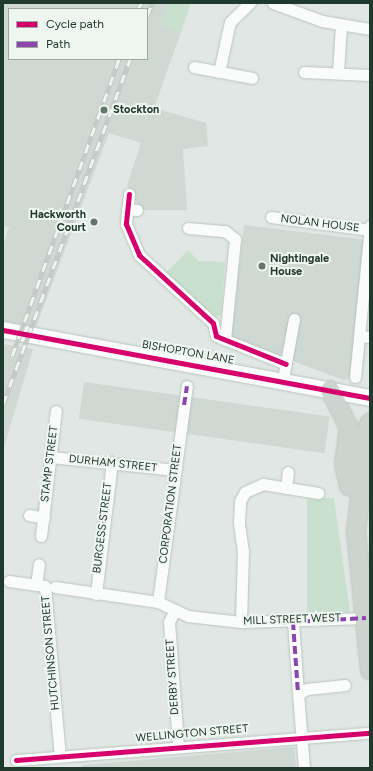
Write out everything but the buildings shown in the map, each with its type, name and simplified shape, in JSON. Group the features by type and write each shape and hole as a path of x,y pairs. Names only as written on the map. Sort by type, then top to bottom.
{"main road":[{"path":"330,390 349,428 344,464 349,486"},
{"path":"356,532 349,516 349,486 356,454 370,422"},
{"path":"370,451 362,480 356,532 366,618 370,670"}],"street":[{"path":"220,72 230,22 250,3"},
{"path":"273,3 341,26 370,29"},
{"path":"338,72 341,26"},
{"path":"194,67 252,78"},
{"path":"304,72 327,75 338,72 369,75"},
{"path":"129,194 132,210 128,233 139,255 213,323 216,336 286,364"},
{"name":"NOLAN HOUSE","path":"271,217 370,230"},
{"path":"355,377 364,336 370,226"},
{"path":"188,228 230,233 235,243 225,340"},
{"path":"284,379 294,319"},
{"name":"BISHOPTON LANE","path":"3,330 284,379 370,398"},
{"name":"CORPORATION STREET","path":"158,602 186,386"},
{"name":"STAMP STREET","path":"42,536 56,411"},
{"name":"DURHAM STREET","path":"51,457 112,462 175,470"},
{"name":"BURGESS STREET","path":"96,594 112,462"},
{"path":"286,488 288,472"},
{"path":"242,622 240,501 252,487 263,484 318,492"},
{"name":"STAMP STREET","path":"29,516 44,518"},
{"path":"36,585 39,564"},
{"name":"HUTCHINSON STREET","path":"9,581 45,586 60,756"},
{"name":"MILL STREET WEST","path":"55,587 158,602 188,616 242,622 278,623 366,618"},
{"name":"DERBY STREET","path":"175,610 169,622 178,746"},
{"path":"293,622 304,768"},
{"path":"298,694 307,688 345,685"},
{"name":"WELLINGTON STREET","path":"16,760 302,736 370,733"}],"shaded area":[{"path":"3,3 169,3 160,24 181,32 154,108 206,123 208,146 183,149 187,210 141,210 127,185 141,143 109,133 36,327 3,321 3,246 9,227 3,226"},
{"path":"244,225 369,240 355,377 344,380 231,338"},
{"path":"3,344 33,349 3,451"},
{"path":"84,382 330,417 324,453 79,419"},
{"path":"294,747 296,768 82,768 82,765"}],"green space":[{"path":"169,3 191,3 181,32 160,24"},
{"path":"188,250 199,261 225,262 221,315 214,317 165,274"},
{"path":"307,498 334,498 350,612 307,613"}],"railway":[{"path":"138,8 141,3"},
{"path":"148,13 152,3"},
{"path":"12,356 119,60"},
{"path":"3,404 130,60"}],"marked path":[{"path":"184,405 187,386"},
{"path":"102,540 108,488"},
{"path":"278,623 366,618"},
{"path":"293,622 298,694"}],"cycle path":[{"path":"129,194 126,224 139,255 213,323 216,336 286,364"},
{"path":"3,330 370,398"},
{"path":"16,760 370,733"}],"place":[{"name":"Stockton","path":"104,110"},
{"name":"Hackworth Court","path":"94,222"},
{"name":"Nightingale House","path":"262,266"}]}
